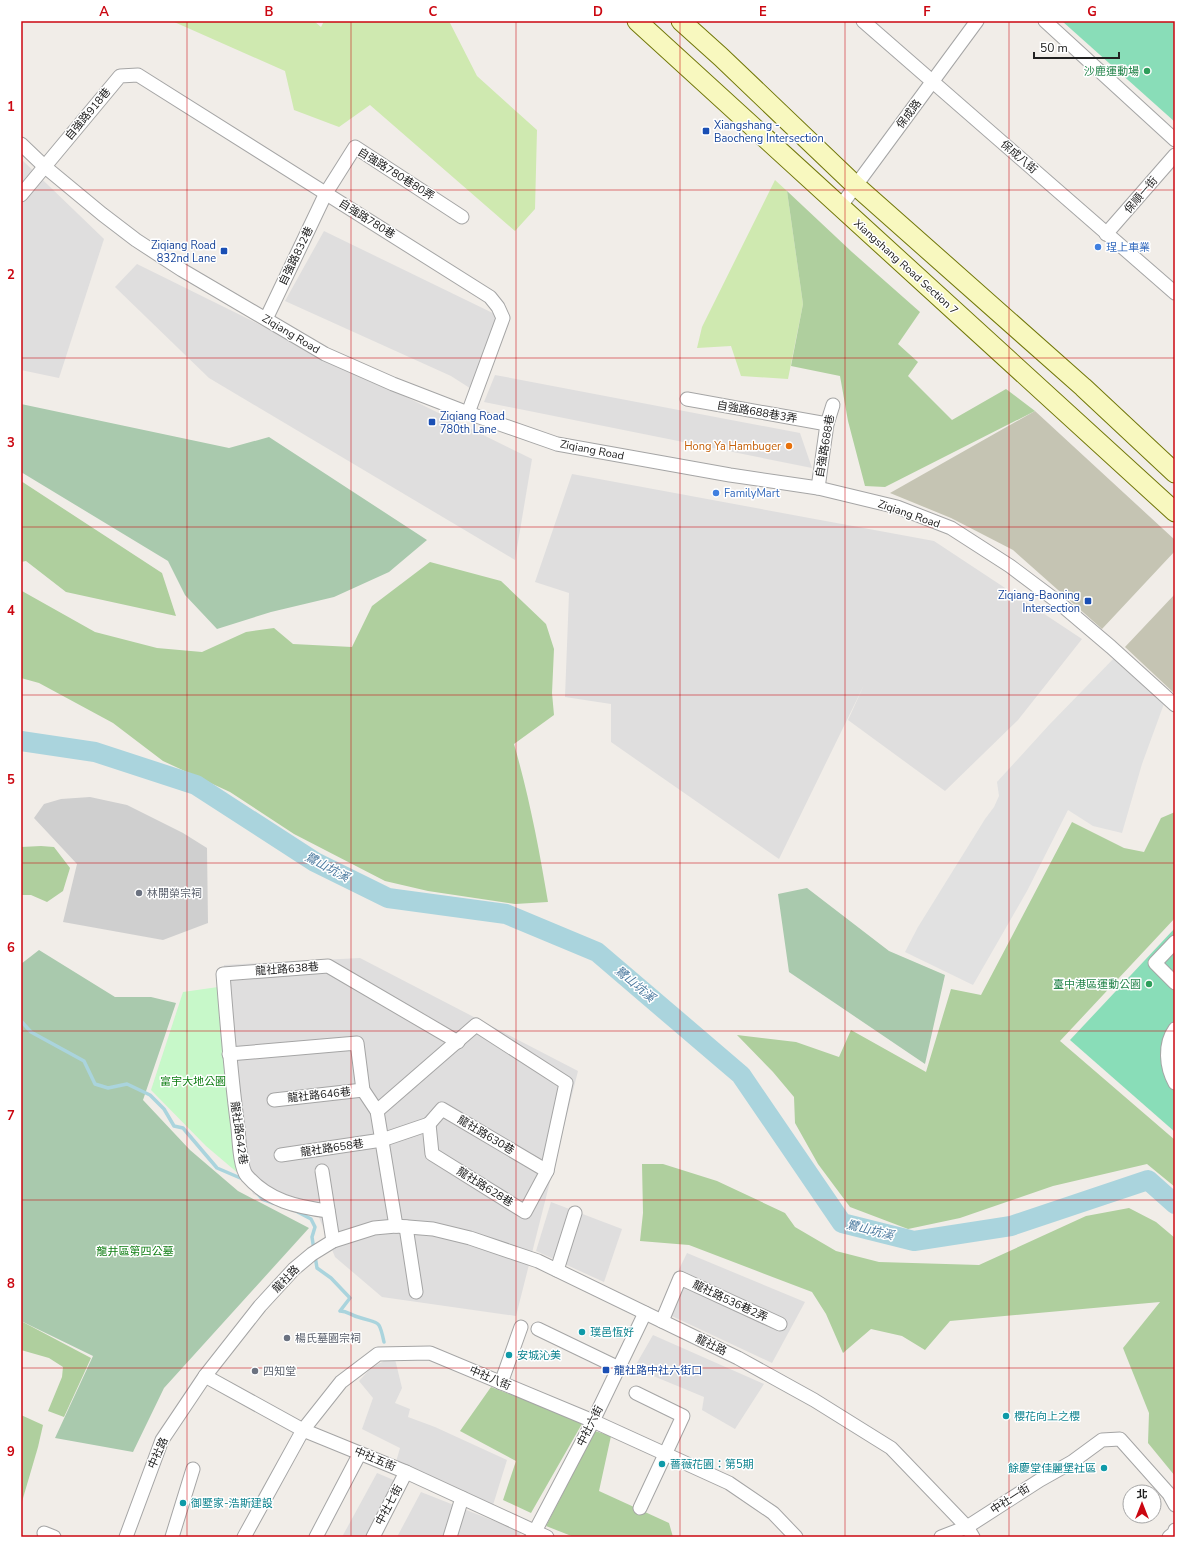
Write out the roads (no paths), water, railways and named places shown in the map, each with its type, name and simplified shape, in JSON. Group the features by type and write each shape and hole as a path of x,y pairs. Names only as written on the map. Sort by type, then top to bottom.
{"main road":[{"name":"Xiangshang Road Section 7","path":"637,21 1175,512"},
{"path":"681,21 721,57 855,185 1083,387 1175,473"}],"street":[{"name":"保成八街","path":"863,21 1175,293"},
{"name":"保成路","path":"840,207 977,21"},
{"path":"1045,21 1175,140"},
{"name":"自強路918巷","path":"21,195 120,76 138,75"},
{"name":"自強路780巷","path":"138,75 490,297 498,307 503,318 468,413"},
{"name":"Ziqiang Road","path":"21,144 44,166 136,240 182,270 325,354 393,384 468,413 563,445 730,475 818,488 897,507 951,528 1010,566 1058,602 1175,705"},
{"name":"自強路780巷80弄","path":"326,193 356,147 462,217"},
{"name":"保順一街","path":"1106,234 1175,155"},
{"name":"自強路832巷","path":"266,319 326,193"},
{"name":"自強路688巷3弄","path":"687,399 827,424"},
{"name":"自強路688巷","path":"818,488 827,424 833,404"},
{"path":"1175,942 1155,963 1175,982"},
{"name":"龍社路638巷","path":"229,1054 223,974 328,966 458,1042"},
{"path":"377,1111 476,1025 566,1083 547,1171"},
{"path":"1175,1029 1169,1037 1167,1053 1169,1074 1175,1083"},
{"path":"229,1054 357,1043 363,1090 377,1111 382,1140 416,1292"},
{"name":"龍社路642巷","path":"229,1054 241,1156 246,1174 272,1197 308,1208 328,1211"},
{"name":"龍社路646巷","path":"274,1100 363,1090"},
{"name":"龍社路630巷","path":"429,1124 442,1109 547,1171"},
{"path":"382,1140 429,1124"},
{"name":"龍社路628巷","path":"429,1124 432,1154 525,1212 547,1171"},
{"name":"龍社路658巷","path":"281,1155 382,1140"},
{"path":"322,1171 333,1241"},
{"path":"558,1270 575,1213"},
{"name":"龍社路","path":"205,1376 281,1283 312,1254 333,1241 374,1228 401,1227 433,1230 470,1238 538,1261 738,1358 814,1400 890,1448 970,1532"},
{"name":"龍社路536巷2弄","path":"662,1321 680,1278 780,1324"},
{"name":"中社六街","path":"538,1535 645,1313"},
{"path":"501,1383 521,1327"},
{"path":"538,1329 618,1368"},
{"name":"中社八街","path":"244,1537 303,1430 341,1382 378,1354 430,1353 593,1421 729,1483 773,1514 796,1537"},
{"name":"中社五街","path":"205,1376 303,1430 406,1472 538,1535"},
{"name":"中社路","path":"126,1537 162,1440 205,1376"},
{"path":"636,1393 683,1416 640,1508"},
{"name":"中社一街","path":"941,1537 970,1532 1040,1480 1072,1462 1102,1440 1120,1439 1169,1494 1175,1505"},
{"path":"316,1537 360,1453"},
{"path":"172,1537 193,1469"},
{"name":"中社七街","path":"372,1537 406,1472"},
{"path":"450,1537 462,1498"},
{"path":"1169,1537 1175,1530"}],"waterway":[{"name":"鷺山坑溪","path":"21,741 95,752 196,785 315,862 388,898 506,914 597,952 741,1075 842,1223 914,1241 1011,1226 1148,1180 1175,1204"},
{"path":"21,1021 31,1032 84,1061 95,1084 108,1088 127,1084 150,1095 164,1109 174,1126 183,1128 217,1168 245,1180"},
{"path":"258,1194 262,1199 273,1203"},
{"path":"294,1210 311,1219 315,1227 312,1237 314,1250"},
{"path":"315,1256 317,1268 331,1278 350,1298 340,1311 377,1323 381,1329 384,1342"}],"place":[{"name":"沙鹿運動場","path":"1147,71"},
{"name":"Xiangshang - Baocheng Intersection","path":"706,131"},
{"name":"珵上車業","path":"1098,247"},
{"name":"Ziqiang Road 832nd Lane","path":"224,251"},
{"name":"Ziqiang Road 780th Lane","path":"432,422"},
{"name":"Hong Ya Hambuger","path":"789,446"},
{"name":"FamilyMart","path":"716,493"},
{"name":"Ziqiang-Baoning Intersection","path":"1088,601"},
{"name":"林開榮宗祠","path":"139,893"},
{"name":"臺中港區運動公園","path":"1149,984"},
{"name":"璞邑恆好","path":"582,1332"},
{"name":"楊氏墓園宗祠","path":"287,1338"},
{"name":"安城沁美","path":"509,1355"},
{"name":"龍社路中社六街口","path":"606,1370"},
{"name":"四知堂","path":"255,1371"},
{"name":"櫻花向上之櫻","path":"1006,1416"},
{"name":"薔薇花園：第5期","path":"662,1464"},
{"name":"餘慶堂佳麗堡社區","path":"1104,1468"},
{"name":"御墅家-浩斯建設","path":"183,1503"}],"park label":[{"name":"富宇大地公園","path":"193,1081"},
{"name":"龍井區第四公墓","path":"135,1251"}]}
